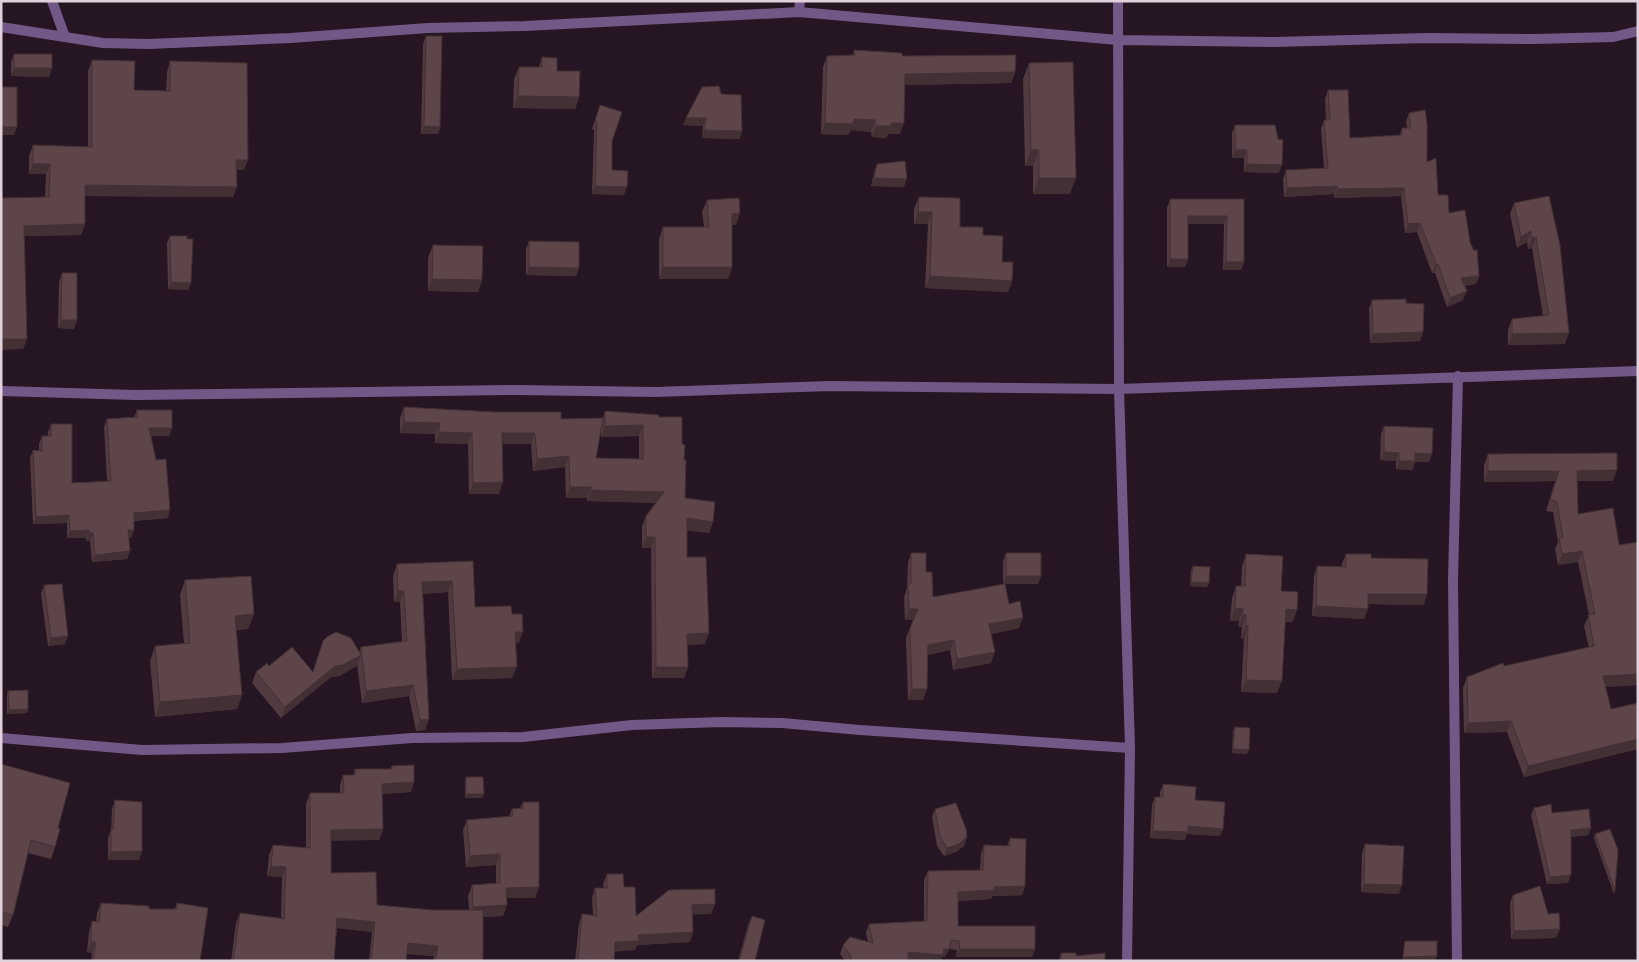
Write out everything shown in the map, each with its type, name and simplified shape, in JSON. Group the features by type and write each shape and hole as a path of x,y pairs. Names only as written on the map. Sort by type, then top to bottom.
{"street":[{"path":"52,1 66,37"},
{"path":"1118,1 1119,389 1130,748 1127,961"},
{"path":"1,27 103,44 148,44 291,38 428,28 525,26 800,7 1118,40 1274,42 1436,38 1613,38 1638,31"},
{"path":"1,391 136,395 516,390 656,392 831,386 1119,389 1638,370"},
{"path":"1457,961 1453,580 1458,376"},
{"path":"1,738 142,750 282,748 412,738 523,736 632,725 721,722 782,723 1130,748"}],"building":[{"path":"426,36 442,36 440,127 424,126"},
{"path":"854,50 902,53 902,56 1016,55 1015,72 905,74 904,123 876,126 875,120 855,119 852,124 825,123 827,56 855,55"},
{"path":"14,54 52,54 52,68 14,68"},
{"path":"542,57 557,58 557,71 580,71 579,97 518,96 519,67 542,67"},
{"path":"92,60 135,61 134,90 170,91 170,61 247,63 248,160 236,160 237,187 85,185 85,224 24,226 27,339 1,339 1,198 49,197 50,164 33,164 33,145 92,147"},
{"path":"1073,62 1076,178 1039,178 1039,150 1031,150 1029,63"},
{"path":"719,86 721,94 741,95 742,131 704,130 706,118 686,118 702,87"},
{"path":"1,87 17,87 17,127 1,127"},
{"path":"1328,90 1348,90 1350,138 1402,135 1402,128 1411,128 1409,113 1425,110 1427,162 1436,158 1438,195 1448,195 1449,213 1465,210 1470,242 1474,251 1477,249 1479,276 1461,278 1467,291 1450,298 1420,223 1408,224 1404,188 1337,189 1337,186 1287,188 1286,170 1328,168 1324,120 1330,120"},
{"path":"600,105 622,112 612,141 612,170 628,171 627,187 595,186 597,121 595,121"},
{"path":"1235,125 1275,125 1278,139 1283,140 1282,165 1247,164 1247,150 1235,150"},
{"path":"905,161 907,179 874,178 877,164"},
{"path":"1549,196 1560,245 1569,333 1512,334 1512,319 1549,315 1536,237 1532,238 1531,231 1521,237 1514,203"},
{"path":"919,197 960,198 960,227 983,227 983,235 1003,236 1002,262 1013,262 1012,281 930,276 932,212 918,212"},
{"path":"739,198 740,213 732,214 732,267 663,267 663,227 709,227 707,200"},
{"path":"1170,199 1244,199 1244,262 1226,262 1227,216 1188,216 1188,259 1170,259"},
{"path":"170,236 187,236 187,239 193,239 191,283 171,282"},
{"path":"529,241 579,242 579,268 529,267"},
{"path":"433,245 483,246 482,280 432,279"},
{"path":"62,273 77,273 77,320 61,320"},
{"path":"1406,299 1406,303 1424,304 1423,332 1373,334 1372,300"},
{"path":"404,407 494,412 561,412 561,419 603,418 596,458 643,459 643,425 605,426 605,411 659,415 659,417 682,417 682,444 685,445 684,460 686,460 685,498 715,502 713,522 687,518 687,557 706,557 709,633 687,634 688,667 656,667 655,537 646,537 646,516 664,492 591,490 591,487 570,487 569,456 537,459 535,433 502,433 503,482 473,483 472,433 439,432 440,423 404,422"},
{"path":"137,410 172,410 172,428 149,428 156,460 166,459 170,510 134,513 134,530 128,530 130,551 95,555 93,533 89,533 89,530 70,531 69,515 36,517 33,450 42,451 42,436 51,436 51,424 72,424 72,483 111,481 107,419 137,417"},
{"path":"1384,426 1433,428 1432,454 1415,453 1415,461 1399,461 1399,453 1384,452"},
{"path":"1617,453 1617,470 1577,471 1578,514 1613,508 1619,545 1638,542 1638,674 1603,676 1611,709 1638,703 1638,739 1528,766 1511,721 1468,723 1467,677 1503,663 1504,666 1594,646 1588,615 1595,614 1582,551 1562,554 1559,538 1563,537 1557,502 1550,500 1559,471 1488,471 1488,454"},
{"path":"911,553 926,553 926,572 932,572 933,597 1005,584 1009,604 1020,601 1023,618 989,624 995,652 957,659 954,640 928,645 927,689 912,689 910,628 918,609 909,609 908,586 911,583"},
{"path":"1006,553 1041,553 1041,576 1006,576"},
{"path":"1246,554 1283,556 1281,591 1298,592 1297,610 1286,609 1282,681 1246,680 1248,626 1246,626 1246,615 1243,615 1243,609 1235,608 1236,586 1245,586"},
{"path":"1346,554 1371,554 1371,558 1428,559 1427,594 1368,594 1368,609 1316,606 1317,566 1346,567"},
{"path":"473,561 475,607 511,606 512,614 522,614 523,632 515,632 517,667 457,669 452,581 422,582 429,719 420,720 413,685 366,691 361,647 407,641 404,591 398,591 397,564"},
{"path":"1193,566 1210,567 1209,583 1191,582"},
{"path":"251,576 254,614 235,616 242,695 160,702 155,646 190,643 185,580"},
{"path":"62,584 68,636 51,638 44,585"},
{"path":"336,632 351,638 361,655 343,665 335,666 285,707 256,672 267,663 269,666 292,647 313,672 323,641"},
{"path":"28,690 28,709 9,710 8,691"},
{"path":"1235,727 1250,728 1249,750 1233,749"},
{"path":"1,764 70,783 55,847 31,840 13,915 1,912"},
{"path":"414,765 414,782 382,784 383,829 331,830 331,873 376,872 377,905 432,910 483,910 483,961 435,961 438,946 408,943 406,961 371,961 375,922 337,918 334,961 233,961 240,913 284,919 286,867 271,866 273,845 310,848 310,793 344,793 343,775 355,775 355,769 392,769 392,766"},
{"path":"466,777 483,777 484,794 466,794"},
{"path":"1163,784 1196,787 1195,800 1225,802 1223,829 1188,826 1188,832 1153,831 1155,797 1163,797"},
{"path":"115,800 142,802 142,851 111,852 111,830 113,830"},
{"path":"523,802 539,802 539,887 506,888 507,905 473,907 472,885 500,883 500,854 470,856 467,820 513,816 512,809 523,808"},
{"path":"956,803 966,829 967,837 959,844 947,848 940,837 935,809"},
{"path":"1551,804 1552,813 1589,809 1591,828 1571,830 1571,875 1550,877 1534,808"},
{"path":"1610,829 1618,850 1615,890 1595,834"},
{"path":"1010,838 1026,839 1025,886 994,887 994,890 958,892 958,926 1035,926 1035,949 959,949 960,941 951,940 949,949 944,949 943,955 908,952 908,961 851,961 851,956 843,945 850,937 873,943 869,924 927,921 928,871 983,870 984,845 1010,846"},
{"path":"1365,844 1404,846 1402,885 1364,884"},
{"path":"607,874 623,874 624,887 635,887 636,916 669,890 715,889 715,904 692,905 693,932 638,935 639,941 615,942 614,961 578,960 582,914 597,916 595,888 607,888"},
{"path":"1540,886 1548,914 1559,913 1560,929 1514,931 1513,895"},
{"path":"101,903 149,906 149,909 177,909 177,903 208,908 200,961 93,961 96,942 91,942 92,921 99,922"},
{"path":"752,916 765,920 755,961 739,961"},
{"path":"1405,941 1437,941 1437,956 1403,957"},
{"path":"1061,953 1076,953 1076,956 1105,953 1105,961 1061,961"}]}
